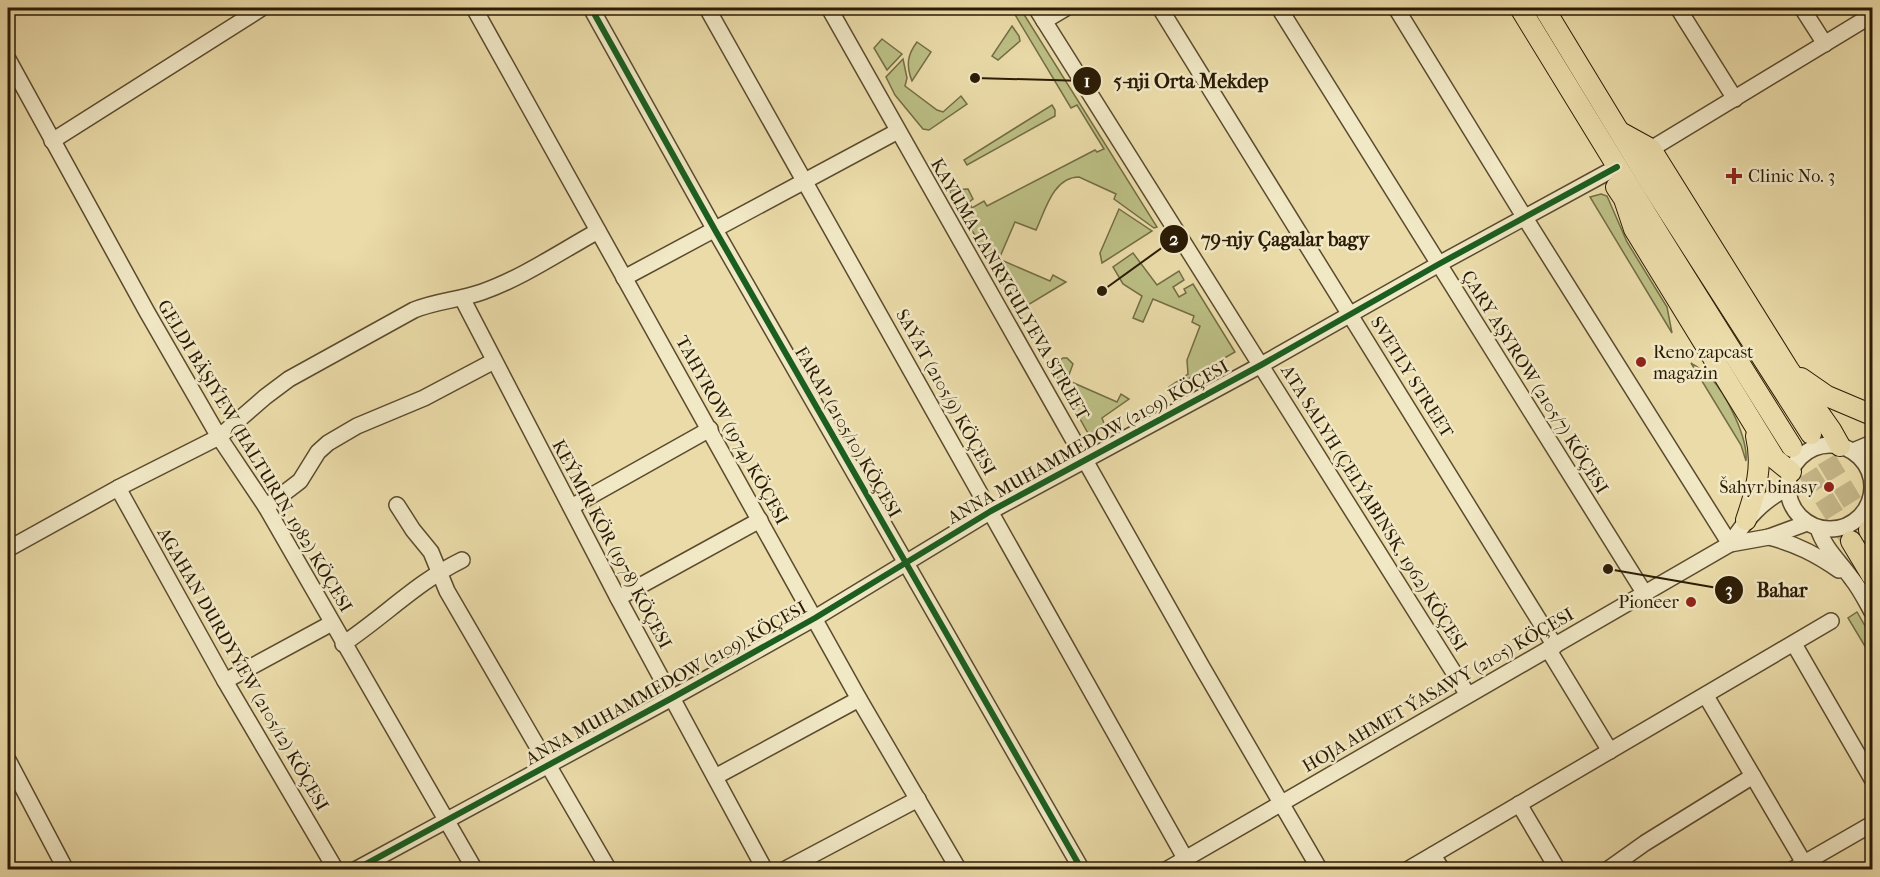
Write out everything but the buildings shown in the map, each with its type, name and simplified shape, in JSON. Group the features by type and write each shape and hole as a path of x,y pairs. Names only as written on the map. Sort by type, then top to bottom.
{"main road":[{"path":"1520,8 1604,146 1634,229 1789,480"},
{"path":"1544,8 1651,184 1810,434"},
{"path":"1620,132 1651,149 1789,370 1846,449"},
{"path":"1612,169 1792,447"},
{"path":"1651,184 1679,195"},
{"path":"1677,223 1679,195"},
{"path":"1789,370 1827,396 1872,415"},
{"path":"1746,520 1759,476 1760,449 1754,424"},
{"path":"1851,541 1863,578"}],"street":[{"path":"52,141 262,8"},
{"name":"TAHYROW (1974) KÖÇESI","path":"474,8 859,699 959,870"},
{"name":"FARAP (2105/10) KÖÇESI","path":"591,8 714,230 1082,870"},
{"name":"SAÝAT (2105/9) KÖÇESI","path":"707,8 1185,858"},
{"name":"KAYUMA TANRYGULYEVA STREET","path":"829,8 1320,870"},
{"path":"1040,14 1066,8"},
{"name":"SVETLY STREET","path":"1160,8 1350,314 1551,647 1610,751"},
{"name":"ÇARY AŞYROW (2105/7) KÖÇESI","path":"1279,8 1644,594"},
{"path":"1396,8 1730,544"},
{"path":"1678,8 1735,99"},
{"path":"1802,8 1825,44"},
{"name":"ATA SALYH (ÇELÝABINSK, 1962) KÖÇESI","path":"1040,14 1468,695"},
{"path":"1651,149 1872,15"},
{"name":"GELDI BÄŞIÝEW (HALTURIN, 1982) KÖÇESI","path":"8,59 219,437 266,507 475,870"},
{"path":"624,278 898,131"},
{"name":"ANNA MUHAMMEDOW (2109) KÖÇESI","path":"356,870 815,618 991,511 1084,459 1261,365 1612,169"},
{"path":"8,549 118,488 219,437 265,397 313,366 414,310 432,303 462,298 502,284 598,231"},
{"name":"KEÝMIR KÖR (1978) KÖÇESI","path":"462,298 618,598 765,870"},
{"path":"266,507 300,481 318,452 328,443 357,426 424,398 494,360"},
{"path":"571,507 710,429"},
{"path":"1846,449 1872,443"},
{"path":"1829,445 1846,449 1864,463 1871,478 1872,491 1865,510 1854,522 1839,528 1813,525 1800,518 1791,504 1789,480 1799,458 1813,448 1829,445"},
{"name":"HOJA AHMET ÝASAWY (2105) KÖÇESI","path":"1730,544 1746,520 1789,480"},
{"name":"AGAHAN DURDYÝEW (2105/12) KÖÇESI","path":"118,488 225,681 336,870"},
{"path":"397,505 431,552 447,591 609,870"},
{"path":"618,598 760,520"},
{"path":"1813,525 1828,549 1863,578 1872,612"},
{"name":"HOJA AHMET ÝASAWY (2105) KÖÇESI","path":"1166,870 1730,544 1769,537 1813,525"},
{"path":"1769,537 1790,542 1863,578"},
{"path":"344,644 374,624 438,572 462,560"},
{"path":"1407,870 1831,621"},
{"path":"225,681 332,623"},
{"path":"1794,644 1872,779"},
{"path":"1706,696 1753,776 1798,866 1872,824"},
{"path":"715,777 859,699"},
{"path":"8,760 14,787 66,870"},
{"path":"1607,870 1645,843 1753,776"},
{"path":"784,870 918,799"},
{"path":"1519,804 1558,870"},
{"path":"1433,855 1442,870"}],"green space":[{"path":"1011,8 1020,8 1157,227 1154,228 1114,199 1116,194 1079,177 1070,178 1051,196 1036,230 1015,222 999,259 1050,281 1053,275 1066,282 1018,311 949,190 968,189 973,199 969,202 972,208 984,201 987,206 1095,150 1097,152 1104,149 1077,105 1071,108"},
{"path":"1012,26 1020,41 998,60 992,56"},
{"path":"882,39 902,54 887,70 874,48"},
{"path":"917,42 931,52 912,81 908,61"},
{"path":"903,59 907,78 905,86 937,110 943,112 961,96 967,104 929,130 923,129 895,95 886,77"},
{"path":"1052,105 1055,116 967,165 964,160"},
{"path":"1601,194 1607,196 1627,242 1667,307 1672,333 1590,197"},
{"path":"1119,209 1152,231 1102,263 1100,253"},
{"path":"1133,253 1157,285 1179,271 1184,280 1173,287 1179,297 1186,293 1184,289 1193,284 1235,352 1169,390 1169,387 1188,374 1187,360 1200,326 1192,322 1194,316 1153,299 1143,322 1133,318 1142,296 1123,284 1113,267"},
{"path":"1063,358 1067,358 1073,364 1067,380 1117,402 1121,394 1129,399 1102,418 1105,426 1089,435 1051,367"},
{"path":"1691,363 1710,377 1729,405 1740,428 1746,461 1741,445"},
{"path":"1857,612 1872,638 1872,658 1848,618"}],"tunnel":[{"path":"1811,434 1869,530"},
{"path":"1792,447 1851,541"}],"cycle path":[{"path":"591,8 715,230 1082,870"},
{"path":"355,870 815,618 991,511 1261,365 1617,167"}],"place":[{"name":"5-nji Orta Mekdep","path":"975,78"},
{"name":"Clinic No. 3","path":"1734,176"},
{"name":"79-njy Çagalar bagy","path":"1102,291"},
{"name":"Reno zapcast magazin","path":"1641,362"},
{"name":"Šahyr binasy","path":"1829,487"},
{"name":"Bahar","path":"1608,569"},
{"name":"Pioneer","path":"1691,602"}]}
